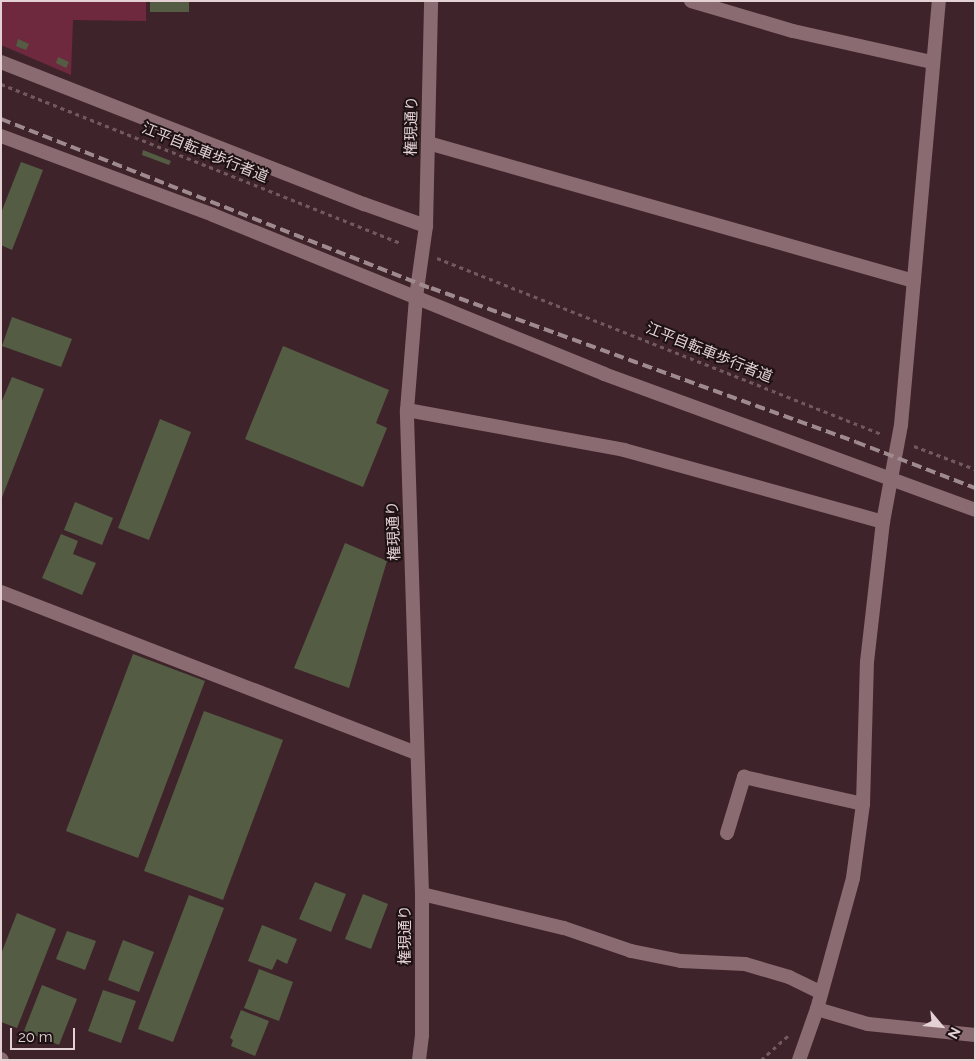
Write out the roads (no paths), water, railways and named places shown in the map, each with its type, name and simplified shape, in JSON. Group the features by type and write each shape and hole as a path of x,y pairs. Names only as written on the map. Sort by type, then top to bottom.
{"street":[{"name":"権現通り","path":"418,1060 422,1035 422,894 407,410 416,297 426,226 430,1"},
{"path":"691,1 793,31 932,62"},
{"path":"799,1060 817,1009 820,992 854,878 863,804 867,662 890,478 898,440 939,1"},
{"path":"1,62 139,114 364,204 426,226"},
{"path":"1,136 212,215 604,374 975,510"},
{"path":"428,143 914,280"},
{"path":"407,410 624,450 884,522"},
{"path":"1,592 417,752"},
{"path":"727,833 744,777 863,804"},
{"path":"422,894 564,928 631,951 681,960 745,964 789,978 820,992"},
{"path":"817,1009 868,1024 975,1036"}],"railway":[{"path":"1,119 431,288 856,442 975,488"}]}
